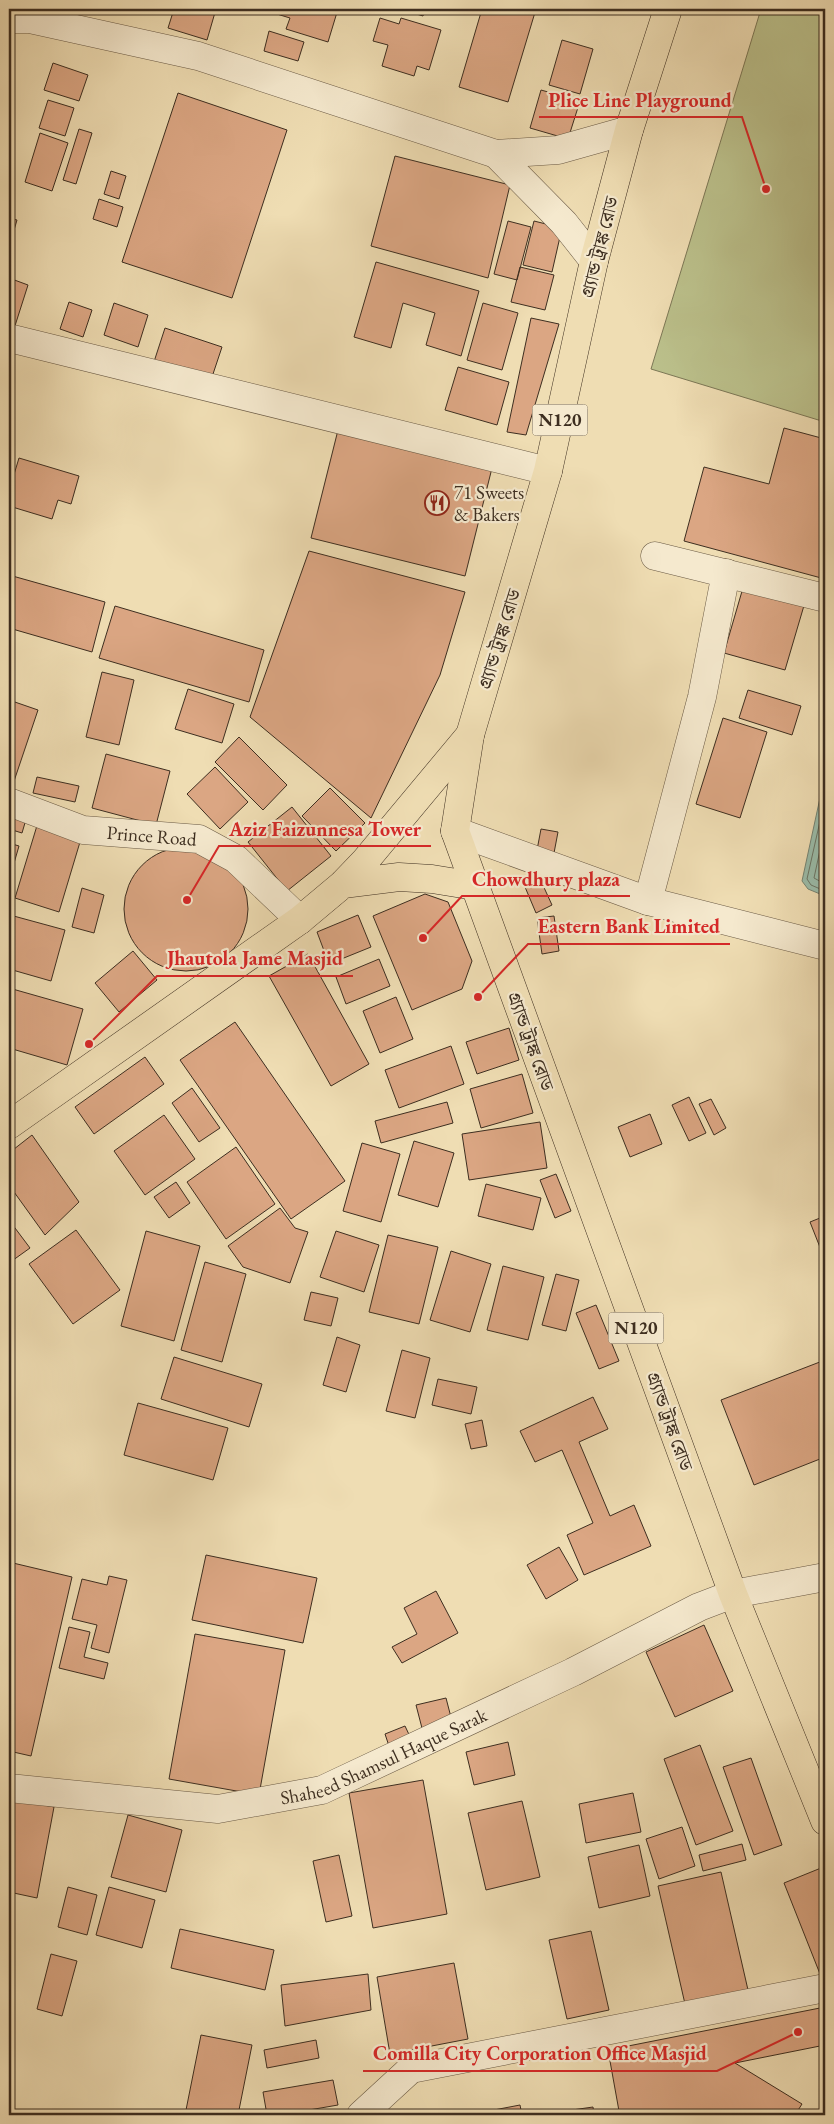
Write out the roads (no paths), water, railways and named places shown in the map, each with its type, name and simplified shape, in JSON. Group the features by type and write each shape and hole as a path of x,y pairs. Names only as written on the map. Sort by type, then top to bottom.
{"main road":[{"name":"গ্র্যান্ড ট্রাঙ্ক রোড","path":"668,9 629,130 594,261 548,472 470,735 455,831 733,1594 825,1820"},
{"path":"9,1125 300,920 343,884 365,861 470,735"},
{"path":"343,884 399,877 432,878 475,886"}],"street":[{"path":"9,19 30,20 198,56 496,154 558,150 629,130"},
{"path":"496,154 564,223 594,261"},
{"path":"9,338 548,472"},
{"path":"655,556 825,598"},
{"path":"648,901 702,697 726,573"},
{"name":"Prince Road","path":"9,802 83,830 199,840 236,859 300,920"},
{"path":"455,831 648,901 825,946"},
{"name":"Shaheed Shamsul Haque Sarak","path":"9,1788 218,1809 322,1790 573,1672 699,1607 733,1594 825,1577"},
{"path":"361,2115 411,2069 825,1988"}],"water":[{"path":"825,775 825,896 808,889 802,881"}],"place":[{"name":"Plice Line Playground","path":"766,189"},
{"name":"71 Sweets & Bakers","path":"437,503"},
{"name":"Aziz Faizunnesa Tower","path":"187,900"},
{"name":"Chowdhury plaza","path":"423,938"},
{"name":"Eastern Bank Limited","path":"478,997"},
{"name":"Jhautola Jame Masjid","path":"89,1044"},
{"name":"Comilla City Corporation Office Masjid","path":"798,2032"}]}
